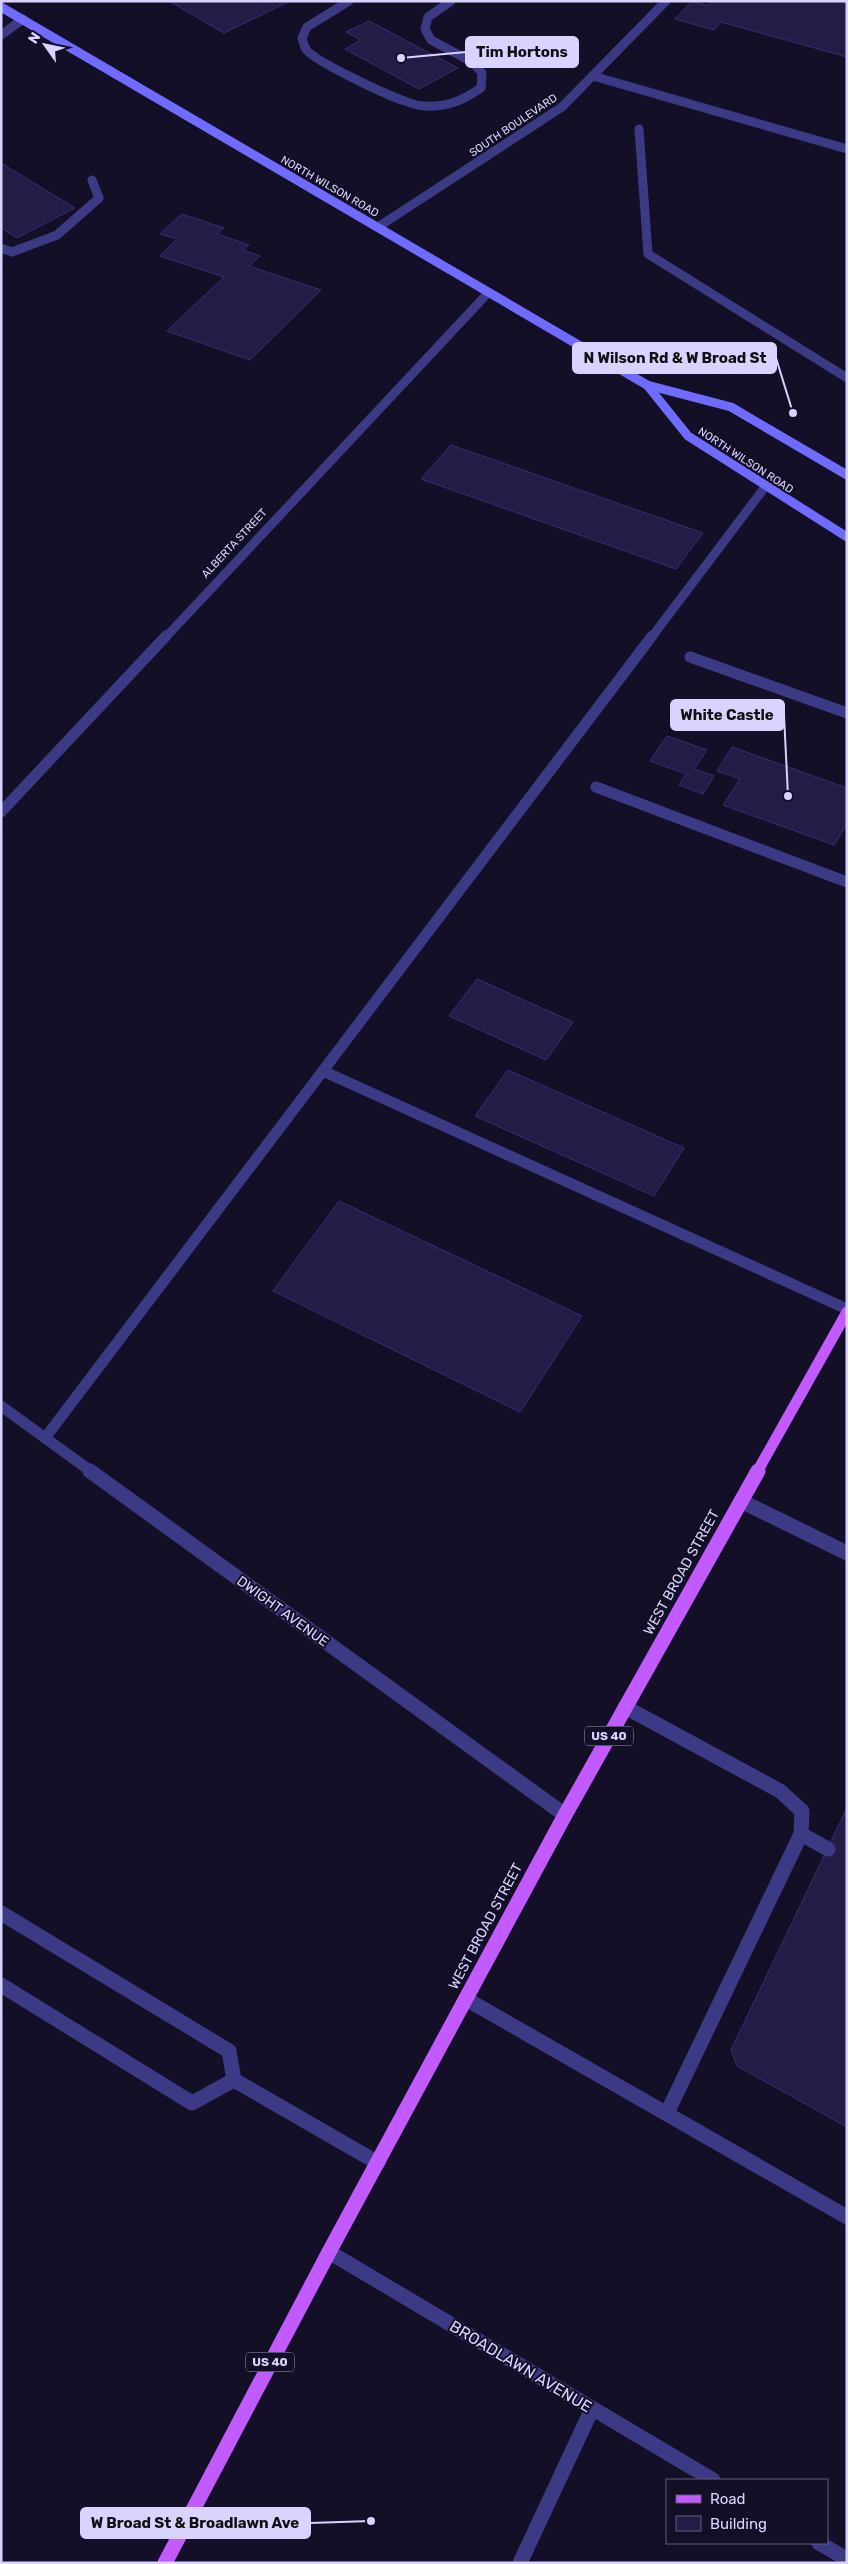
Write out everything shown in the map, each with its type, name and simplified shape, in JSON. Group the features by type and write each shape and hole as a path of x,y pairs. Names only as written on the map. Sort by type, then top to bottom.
{"main road":[{"name":"NORTH WILSON ROAD","path":"1,7 647,385 731,407 847,475"},
{"name":"NORTH WILSON ROAD","path":"647,385 688,436 765,487 847,537"},
{"name":"WEST BROAD STREET","path":"165,2563 328,2252 378,2163 565,1815 847,1311"}],"street":[{"path":"349,1 307,27 302,38 306,50 396,100 420,106 453,104 466,99 481,88 482,73 472,62 430,40 425,29 428,17 451,1"},
{"name":"SOUTH BOULEVARD","path":"378,227 562,107 666,1"},
{"path":"1,35 23,19"},
{"path":"593,76 847,149"},
{"path":"639,129 648,254 847,378"},
{"path":"1,248 12,252 57,235 98,198 92,180"},
{"name":"ALBERTA STREET","path":"1,812 488,293"},
{"path":"45,1438 765,487"},
{"path":"690,658 847,713"},
{"path":"596,788 847,882"},
{"path":"322,1071 847,1311"},
{"name":"DWIGHT AVENUE","path":"1,1406 565,1815"},
{"path":"741,1501 847,1553"},
{"path":"625,1707 780,1791 802,1811 801,1834 667,2113"},
{"path":"801,1834 828,1849"},
{"path":"1,1913 229,2051 234,2080"},
{"path":"1,1985 192,2103 234,2080"},
{"path":"466,1999 847,2217"},
{"path":"234,2080 378,2163"},
{"name":"BROADLAWN AVENUE","path":"328,2252 711,2479"},
{"path":"520,2563 592,2409"},
{"path":"821,2544 847,2559"}],"building":[{"path":"169,1 290,1 224,33"},
{"path":"692,1 708,6 712,1 847,1 847,57 721,22 714,30 675,19"},
{"path":"369,21 458,68 419,89 345,49 361,40 346,32"},
{"path":"1,163 75,208 17,238 1,228"},
{"path":"182,214 224,228 217,234 249,245 243,250 260,256 249,266 321,290 250,360 167,331 224,277 160,256 177,239 160,234"},
{"path":"451,445 703,533 676,569 421,479"},
{"path":"667,736 707,750 694,769 714,776 703,794 679,785 686,774 650,761"},
{"path":"732,747 847,788 847,824 834,845 723,805 740,779 717,771"},
{"path":"477,979 573,1022 546,1060 449,1016"},
{"path":"508,1070 684,1148 654,1196 475,1116"},
{"path":"339,1201 582,1316 520,1412 273,1291"},
{"path":"847,1808 847,2127 737,2066 731,2050"}],"place":[{"name":"Tim Hortons","path":"401,58"},
{"name":"N Wilson Rd & W Broad St","path":"793,413"},
{"name":"White Castle","path":"788,796"},
{"name":"W Broad St & Broadlawn Ave","path":"371,2521"}]}
